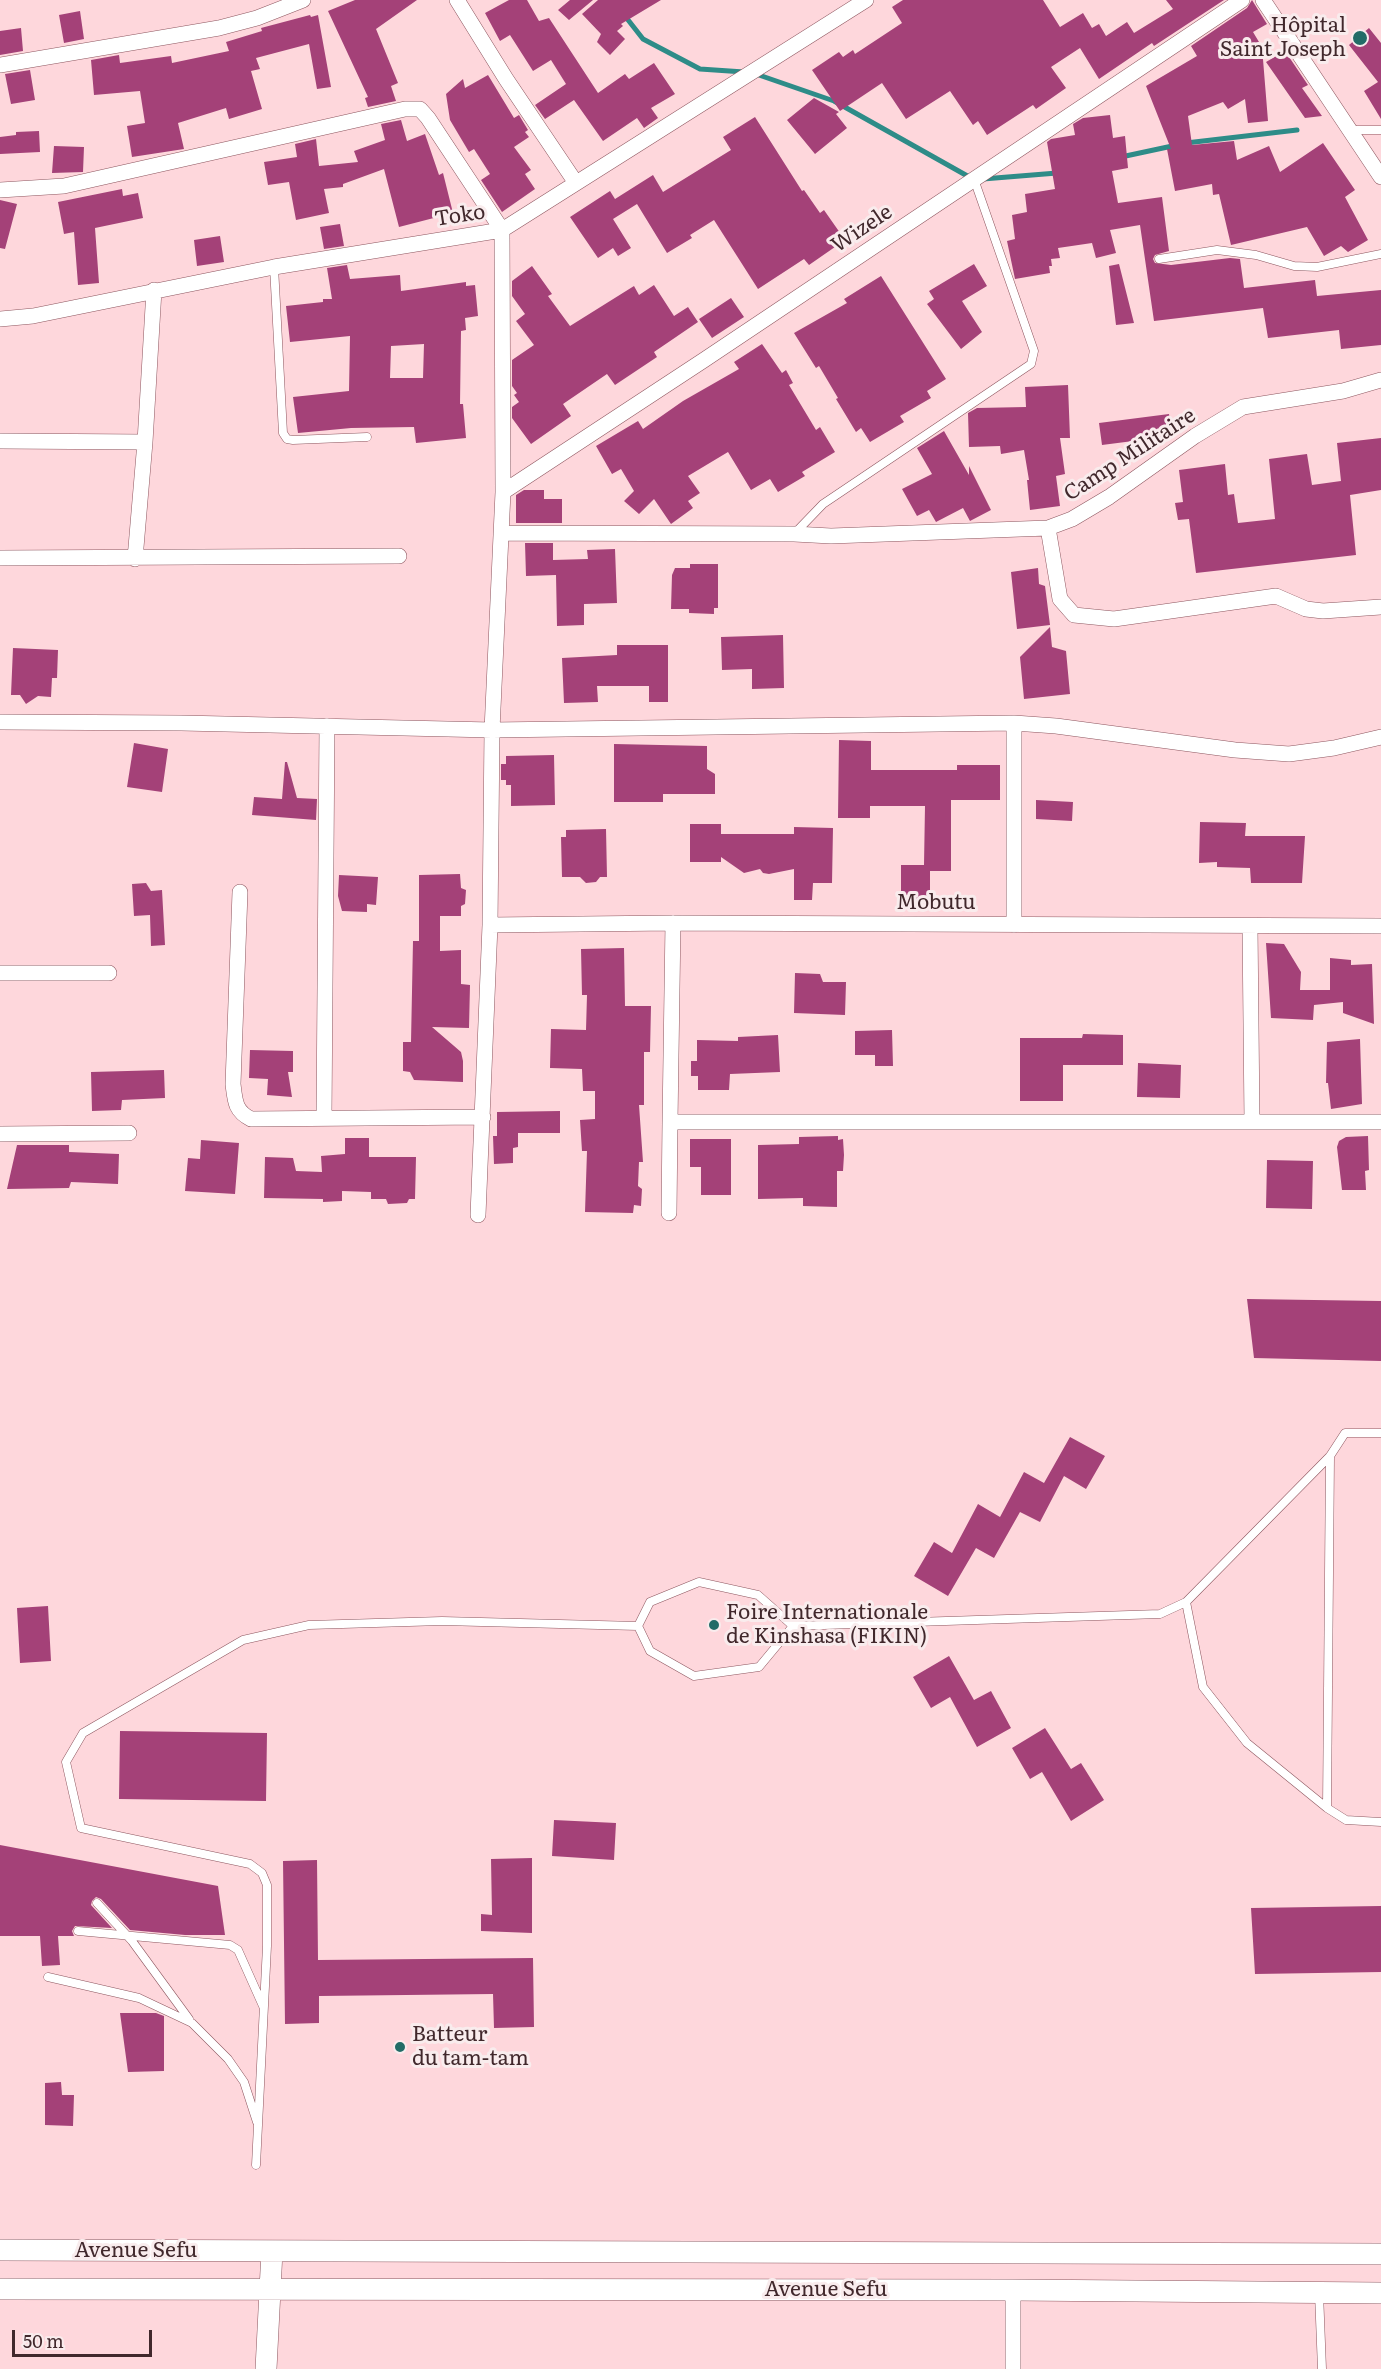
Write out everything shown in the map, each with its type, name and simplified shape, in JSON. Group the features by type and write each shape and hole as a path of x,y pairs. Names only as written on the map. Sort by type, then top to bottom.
{"main road":[{"name":"Avenue Sefu","path":"0,2250 1381,2254"},
{"path":"266,2369 272,2290 272,2251"},
{"name":"Avenue Sefu","path":"0,2289 1013,2290 1381,2293"}],"street":[{"path":"0,64 219,28 257,18 303,0"},
{"path":"458,0 506,79 576,183"},
{"name":"Toko","path":"0,319 33,316 274,267 502,230 867,0"},
{"name":"Wizele","path":"503,492 1242,0"},
{"path":"1263,0 1381,177"},
{"path":"0,190 64,186 405,109 420,109 502,230 503,492 492,730 490,925 478,1215"},
{"path":"135,559 154,290"},
{"name":"Camp Militaire","path":"501,533 831,536 1048,528 1072,519 1109,497 1196,436 1243,407 1343,391 1381,380"},
{"path":"0,441 145,442"},
{"path":"1048,528 1060,599 1074,615 1114,619 1276,596 1305,609 1323,611 1381,607"},
{"path":"0,558 399,556"},
{"path":"0,722 492,730 1014,723 1056,726 1235,750 1289,754 1334,748 1381,737"},
{"path":"1014,723 1014,925"},
{"path":"324,1117 327,726"},
{"path":"240,892 233,1084 235,1105 242,1114 251,1119 483,1117"},
{"path":"669,1213 673,923"},
{"name":"Mobutu","path":"490,925 673,923 1381,926"},
{"path":"1250,926 1252,1122"},
{"path":"0,973 109,973"},
{"path":"670,1122 1381,1122"},
{"path":"0,1134 129,1133"},
{"path":"1013,2290 1013,2369"}],"lane":[{"path":"1349,130 1381,130"},
{"path":"794,534 824,504 1031,364 1034,351 974,179"},
{"path":"1159,259 1216,250 1248,254 1294,266 1317,267 1381,254"},
{"path":"274,267 283,433 287,439 293,440 367,437"},
{"path":"638,1626 650,1602 699,1582 758,1595 793,1626 1160,1614 1186,1602 1330,1456 1345,1433 1381,1433"},
{"path":"1328,1808 1330,1456"},
{"path":"1186,1602 1203,1687 1247,1743 1346,1820 1381,1822"},
{"path":"256,2165 267,1885 262,1873 250,1864 81,1828 66,1762 83,1733 243,1640 309,1625 442,1621 638,1626"},
{"path":"638,1626 650,1652 694,1676 759,1667 793,1626"},
{"path":"97,1903 126,1934 192,2023 228,2059 244,2082 258,2126"},
{"path":"78,1931 230,1944 238,1950 264,2007"},
{"path":"48,1977 139,1998 192,2023"},
{"path":"1319,2293 1322,2369"}],"building":[{"path":"355,0 417,0 376,29 398,83 391,86 396,101 368,107 365,98 368,97 328,11"},
{"path":"509,0 527,0 539,21 549,18 598,93 625,74 629,79 654,63 675,94 651,108 658,118 644,128 637,118 603,141 574,100 545,119 535,105 566,84 551,60 533,71 510,35 500,41 485,13"},
{"path":"570,0 593,0 569,20 558,10"},
{"path":"598,0 661,0 621,24 623,26 617,31 625,39 610,55 597,42 601,34 582,14"},
{"path":"903,0 1043,0 1060,27 1083,13 1092,28 1099,24 1106,36 1127,22 1134,33 1173,9 1166,0 1224,0 1154,46 1152,43 1099,79 1080,48 1051,67 1066,88 1036,109 1033,105 987,135 978,121 973,125 950,91 906,119 882,83 840,111 812,70 839,52 843,57 853,50 855,54 902,23 892,7"},
{"path":"1252,0 1267,24 1253,32 1262,47 1268,121 1248,123 1245,99 1228,109 1223,102 1188,116 1192,145 1234,141 1237,160 1269,146 1280,172 1323,143 1355,190 1345,197 1368,240 1348,252 1341,246 1324,256 1307,227 1231,245 1219,194 1213,195 1212,184 1175,191 1167,149 1171,149 1146,86 1197,56 1191,46 1247,8"},
{"path":"80,11 84,39 64,43 59,15"},
{"path":"310,15 311,17 318,15 331,87 317,89 309,44 256,58 260,69 251,71 262,109 229,119 226,108 178,123 184,149 132,157 127,126 145,123 140,91 94,95 91,60 119,55 120,63 171,56 172,63 229,51 226,42 262,31 261,28"},
{"path":"21,28 23,51 0,55 0,31"},
{"path":"1369,28 1381,43 1381,119 1364,91 1378,82 1349,45"},
{"path":"1285,51 1308,85 1302,88 1322,116 1305,118 1266,62"},
{"path":"30,70 35,100 11,104 5,74"},
{"path":"488,75 514,118 519,115 528,130 525,132 529,137 514,147 531,170 525,174 535,189 502,212 481,180 490,174 474,149 469,152 450,120 446,94 463,79 465,88"},
{"path":"814,98 839,112 836,114 847,128 815,154 787,120"},
{"path":"1110,115 1113,138 1125,136 1128,168 1112,171 1118,203 1162,197 1169,251 1155,255 1153,259 1155,263 1171,265 1230,258 1240,259 1244,288 1315,280 1317,296 1381,290 1381,345 1341,349 1339,330 1268,338 1263,308 1154,321 1140,225 1110,230 1116,253 1096,258 1092,243 1058,248 1060,258 1051,259 1050,273 1015,279 1007,241 1015,239 1012,215 1027,212 1025,194 1055,189 1047,142 1051,139 1075,135 1073,124 1083,118"},
{"path":"755,117 802,191 804,190 820,213 824,210 845,240 809,265 804,259 758,289 714,220 690,235 692,238 667,253 637,204 613,219 631,248 618,256 613,248 598,258 570,217 610,191 615,199 653,175 663,192 731,150 723,137"},
{"path":"401,120 407,141 425,134 439,175 443,173 453,213 399,227 384,169 343,184 343,187 324,189 329,213 296,220 289,182 268,185 264,162 297,157 295,144 316,139 319,166 358,162 354,151 385,140 381,124"},
{"path":"39,131 40,152 0,154 0,137 16,135 16,132"},
{"path":"54,146 84,147 83,172 52,173"},
{"path":"122,189 123,196 138,193 143,218 95,228 99,283 78,285 74,232 64,234 58,202"},
{"path":"0,200 17,204 5,249 0,248"},
{"path":"340,224 344,246 324,249 320,227"},
{"path":"220,236 224,262 197,266 194,240"},
{"path":"974,264 987,286 962,301 982,332 961,349 927,304 934,299 929,291"},
{"path":"1119,264 1134,323 1116,325 1109,266"},
{"path":"347,265 350,279 400,275 401,291 466,282 466,286 475,285 478,316 465,318 466,330 461,331 460,404 463,404 466,438 416,443 414,427 351,428 298,433 293,397 349,391 350,336 290,342 286,306 332,299 327,268","holes":["424,344 423,378 390,378 391,346"]},
{"path":"532,266 552,294 548,296 570,326 634,286 639,295 654,285 674,316 688,307 698,322 654,352 657,357 615,385 607,374 563,404 571,416 531,444 512,418 512,407 519,402 512,386 512,360 534,345 516,321 525,314 512,296 512,281"},
{"path":"881,276 946,379 927,391 931,398 900,416 904,422 870,442 861,428 856,432 819,366 816,368 794,333 847,303 844,299"},
{"path":"731,298 744,317 712,338 699,319"},
{"path":"762,344 782,373 786,370 793,383 789,385 816,430 820,427 835,452 802,472 805,476 778,492 770,479 751,490 728,452 688,476 700,493 688,501 693,508 671,524 654,499 639,514 624,501 634,491 621,469 612,474 596,446 638,421 643,429 683,401 739,369 734,362"},
{"path":"1068,385 1070,438 1060,438 1065,474 1056,476 1060,506 1030,510 1027,480 1029,480 1024,450 1001,454 1000,446 969,447 968,413 977,408 1026,407 1025,387"},
{"path":"1169,414 1172,436 1102,445 1099,423"},
{"path":"944,431 969,475 969,466 991,510 970,521 963,508 936,522 929,510 917,516 902,489 932,474 917,448"},
{"path":"1381,438 1381,490 1350,495 1356,555 1196,573 1189,519 1178,520 1175,503 1183,502 1179,470 1225,464 1228,495 1234,494 1238,523 1275,519 1269,459 1307,454 1312,485 1341,481 1337,443"},
{"path":"524,490 544,490 544,499 562,499 562,523 516,523 516,495"},
{"path":"525,543 553,543 553,560 588,559 587,550 615,549 617,603 584,604 584,625 557,626 556,575 526,576"},
{"path":"690,564 718,564 718,608 714,608 714,614 689,613 689,609 671,609 672,575 675,568 690,568"},
{"path":"1038,568 1039,584 1045,586 1050,625 1017,629 1011,572"},
{"path":"1050,627 1052,647 1066,651 1070,694 1024,699 1020,657"},
{"path":"783,635 784,688 752,689 752,669 722,670 721,637"},
{"path":"617,645 668,645 668,702 649,702 649,686 597,686 598,702 564,703 562,658 617,655"},
{"path":"13,648 58,650 57,678 52,678 51,697 38,696 26,704 20,695 11,695"},
{"path":"839,740 871,741 871,770 957,770 957,765 1000,765 1000,800 951,800 951,871 930,871 930,906 911,906 911,896 901,895 901,865 924,865 925,806 870,806 870,818 838,818"},
{"path":"134,743 168,749 162,792 127,787"},
{"path":"614,744 707,746 707,769 715,774 715,794 663,794 663,802 614,802"},
{"path":"554,755 555,805 511,806 511,785 506,785 506,780 501,780 501,764 506,764 506,756"},
{"path":"285,762 287,762 297,798 317,799 316,820 252,815 254,797 282,799"},
{"path":"1036,800 1073,802 1072,821 1036,819"},
{"path":"1200,822 1246,823 1245,836 1305,836 1302,883 1251,883 1250,868 1217,867 1217,862 1199,863"},
{"path":"690,824 721,824 721,834 794,834 794,827 833,828 832,883 813,883 812,900 794,900 794,869 769,874 763,873 760,869 744,873 721,857 721,862 690,862"},
{"path":"606,829 607,877 600,877 596,882 586,883 580,877 562,877 561,837 566,837 566,830"},
{"path":"460,874 461,888 466,890 465,904 461,906 461,916 440,916 440,951 461,950 461,984 470,985 469,1028 432,1027 461,1052 463,1082 414,1080 410,1072 403,1071 403,1042 411,1042 413,941 419,941 419,875"},
{"path":"339,875 378,877 376,905 367,904 367,912 342,911 338,896"},
{"path":"146,883 151,891 162,890 165,945 151,946 150,915 134,916 132,884"},
{"path":"1266,943 1284,944 1301,972 1300,990 1330,990 1330,958 1351,960 1351,965 1372,964 1374,1024 1343,1013 1343,1002 1314,1005 1313,1020 1271,1018"},
{"path":"624,948 625,1006 651,1006 650,1052 644,1052 644,1105 639,1105 643,1162 639,1162 638,1186 642,1189 641,1206 634,1205 633,1213 585,1212 587,1151 582,1151 580,1120 595,1119 595,1091 583,1091 582,1069 550,1068 551,1029 586,1030 587,995 582,995 581,949"},
{"path":"795,973 820,974 823,982 846,982 845,1015 794,1013"},
{"path":"892,1030 893,1066 875,1066 875,1055 855,1055 855,1031"},
{"path":"1083,1034 1123,1035 1123,1065 1063,1065 1063,1101 1020,1101 1020,1038 1082,1038"},
{"path":"778,1035 780,1072 730,1074 729,1090 698,1090 698,1076 691,1076 691,1061 697,1061 697,1040 738,1041 738,1037"},
{"path":"1360,1039 1362,1104 1331,1109 1328,1083 1326,1083 1327,1042"},
{"path":"250,1050 293,1051 293,1072 288,1072 292,1097 267,1095 268,1079 249,1078"},
{"path":"1138,1063 1181,1065 1180,1098 1137,1097"},
{"path":"164,1070 165,1098 122,1100 121,1110 92,1111 91,1072"},
{"path":"560,1111 560,1133 518,1133 518,1147 513,1148 513,1163 494,1164 493,1136 497,1136 497,1112"},
{"path":"838,1136 838,1140 843,1139 844,1155 843,1171 837,1171 837,1207 803,1206 803,1198 758,1199 758,1145 799,1144 799,1137"},
{"path":"1368,1136 1369,1170 1365,1171 1366,1190 1342,1190 1337,1147 1339,1141 1346,1137"},
{"path":"345,1138 369,1138 369,1157 416,1157 415,1199 409,1199 407,1203 388,1204 386,1199 371,1199 371,1192 342,1191 342,1201 264,1198 265,1157 293,1158 296,1171 322,1172 321,1156 345,1154"},
{"path":"690,1139 731,1139 731,1195 701,1195 701,1167 690,1167"},
{"path":"201,1140 239,1143 235,1194 185,1191 188,1158 200,1159"},
{"path":"17,1145 69,1145 69,1152 119,1154 118,1184 71,1182 69,1188 7,1189"},
{"path":"1267,1160 1313,1161 1312,1209 1266,1208"},
{"path":"1247,1299 1381,1301 1381,1361 1254,1358"},
{"path":"1070,1437 1105,1456 1086,1489 1064,1476 1040,1522 1020,1512 994,1558 976,1548 948,1596 914,1576 934,1542 952,1553 978,1504 1000,1517 1024,1472 1044,1483"},
{"path":"48,1606 51,1661 20,1663 17,1608"},
{"path":"949,1656 974,1700 991,1691 1011,1728 977,1747 950,1697 931,1708 913,1677"},
{"path":"1045,1728 1071,1769 1081,1763 1104,1800 1071,1821 1042,1772 1030,1779 1012,1748"},
{"path":"120,1731 267,1733 266,1801 119,1799"},
{"path":"554,1820 616,1823 614,1860 552,1856"},
{"path":"0,1845 218,1886 225,1935 185,1935 130,1930 101,1899 96,1897 91,1905 112,1928 75,1926 72,1931 74,1936 58,1936 60,1965 42,1966 40,1936 0,1936"},
{"path":"532,1858 532,1933 481,1931 481,1914 492,1915 491,1859"},
{"path":"317,1860 318,1960 533,1958 534,2027 494,2028 493,1994 319,1996 319,2023 285,2024 283,1861"},
{"path":"1381,1906 1381,1972 1255,1974 1251,1908"},
{"path":"120,2013 156,2013 164,2016 164,2071 128,2072"},
{"path":"61,2082 62,2095 74,2095 73,2126 45,2125 45,2083"}],"waterway":[{"path":"625,16 643,39 700,69 744,72"},
{"path":"756,74 834,101 971,178"},
{"path":"1186,143 1297,130"},
{"path":"1121,157 1177,145"},
{"path":"983,179 1057,173"}],"place":[{"name":"Hôpital Saint Joseph","path":"1360,38"},
{"name":"Foire Internationale de Kinshasa (FIKIN)","path":"714,1625"},
{"name":"Batteur du tam-tam","path":"400,2047"}]}
